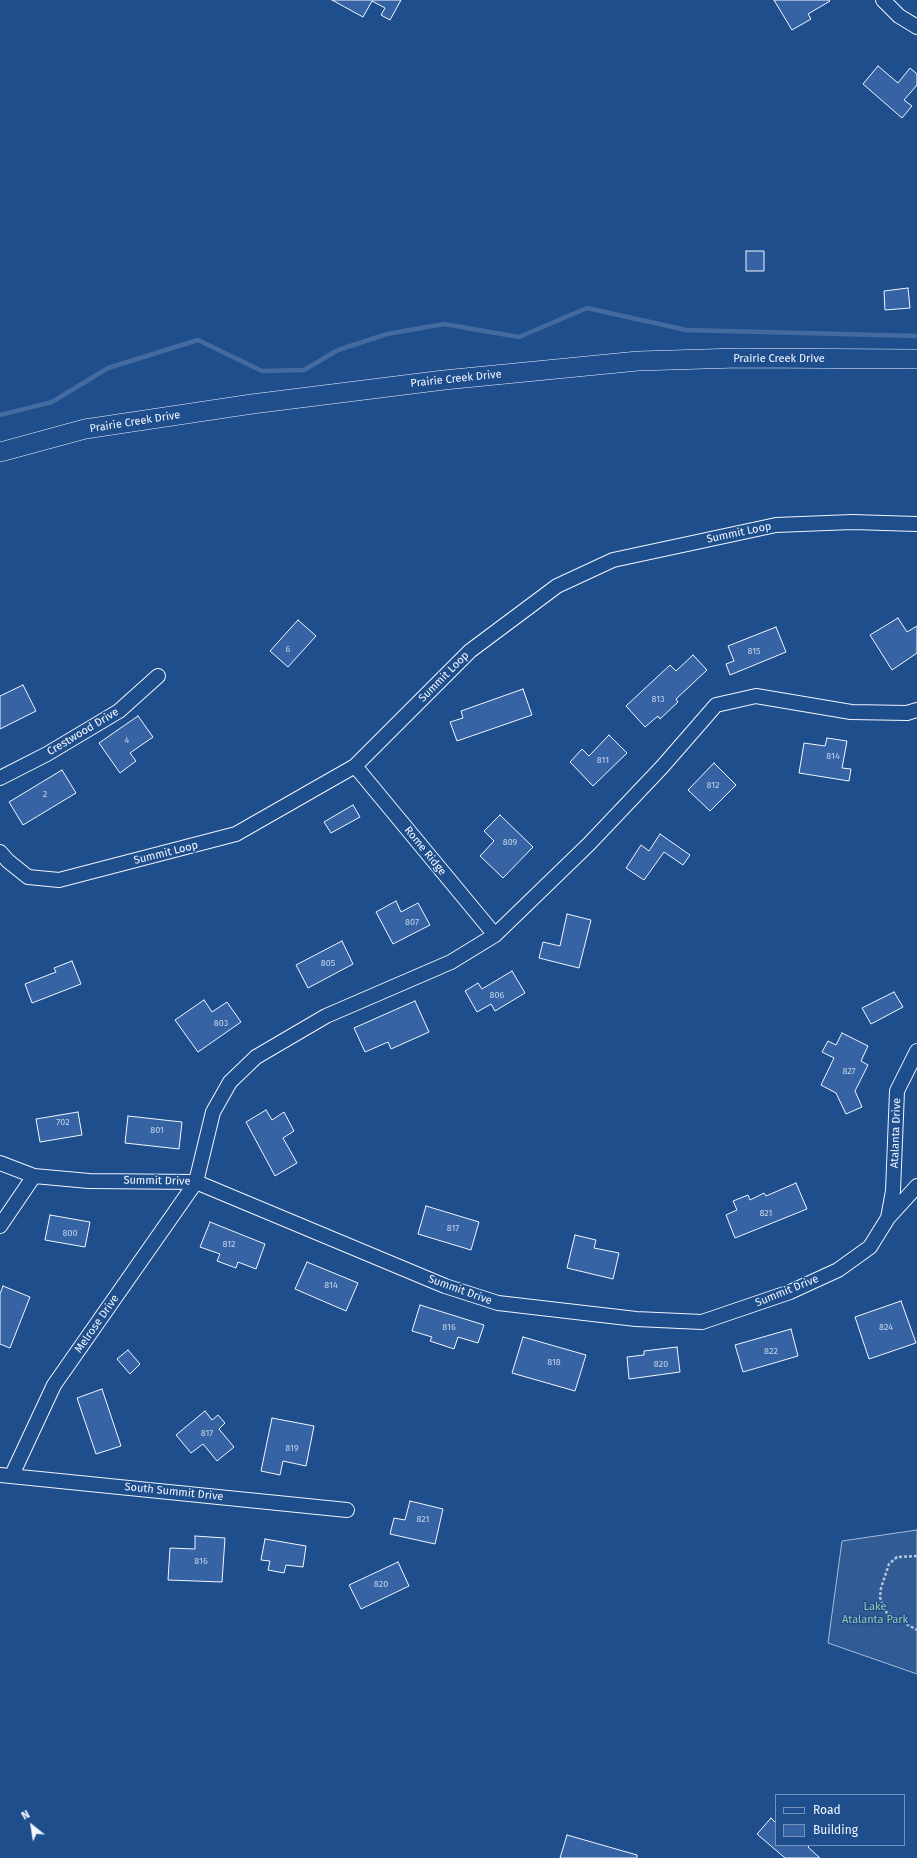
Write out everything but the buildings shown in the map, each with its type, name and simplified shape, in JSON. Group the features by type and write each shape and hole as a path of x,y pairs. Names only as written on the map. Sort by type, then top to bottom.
{"main road":[{"name":"Prairie Creek Drive","path":"0,452 85,429 252,404 451,379 638,361 738,358 917,359"}],"street":[{"path":"883,0 899,16 917,27"},
{"name":"Summit Loop","path":"0,852 8,861 28,877 59,880 236,834 355,766 470,651 558,586 613,560 776,525 852,522 917,524"},
{"name":"Crestwood Drive","path":"0,778 48,754 119,711 158,676"},
{"path":"196,1182 213,1112 230,1082 256,1057 326,1016 451,962 494,935 589,844 662,767 716,705 756,696 851,712 907,713 917,710"},
{"name":"Rome Ridge","path":"355,766 494,935"},
{"name":"Atalanta Drive","path":"888,1218 893,1191 897,1091 917,1051"},
{"path":"0,1163 34,1176 0,1226"},
{"name":"Summit Drive","path":"34,1176 89,1181 196,1182 445,1286 498,1303 651,1320 702,1322 790,1292 838,1270 870,1247 888,1218 917,1186"},
{"name":"Melrose Drive","path":"6,1475 54,1385 196,1182"},
{"name":"South Summit Drive","path":"6,1475 347,1510"}],"path":[{"path":"917,1556 897,1557 889,1564 881,1588 880,1597 887,1613 917,1630"}],"shaded area":[{"name":"Lake Atalanta Park","path":"917,1530 917,1674 828,1643 842,1541"}],"waterway":[{"path":"0,415 52,402 108,368 198,340 262,371 304,370 338,350 387,334 444,324 519,337 587,308 686,330 917,336"}]}
